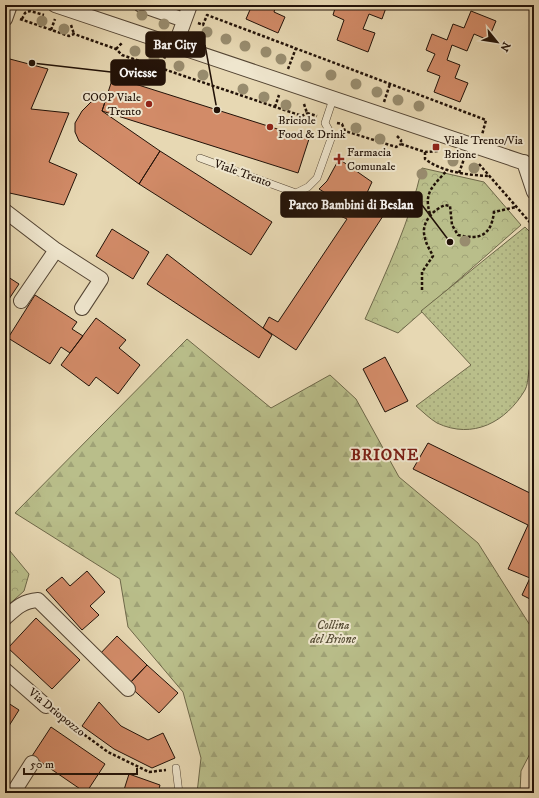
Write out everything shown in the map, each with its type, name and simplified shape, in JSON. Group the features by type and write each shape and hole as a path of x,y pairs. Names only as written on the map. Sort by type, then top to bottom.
{"street":[{"path":"5,19 10,5"},
{"path":"141,5 187,14 175,46"},
{"path":"55,12 175,46 333,100 529,164 534,192"},
{"path":"5,211 56,250 101,279 82,308"},
{"path":"21,301 56,250"},
{"path":"5,618 16,607 27,601 38,600 128,689"},
{"name":"Via Driopozzo","path":"5,670 46,706"},
{"path":"13,793 32,763"}],"lane":[{"name":"Viale Trento","path":"200,158 296,193 308,187 317,178 332,136 325,123 333,100"},
{"path":"176,768 179,793"}],"path":[{"path":"51,30 55,12"},
{"path":"187,14 203,25 207,14 486,120 481,137"},
{"path":"22,19 69,36 74,34 116,49 122,55 302,116 307,113"},
{"path":"287,72 296,48"},
{"path":"161,68 165,56"},
{"path":"384,105 390,84"},
{"path":"275,107 279,96"},
{"path":"342,123 345,131 396,147 401,144 424,152 435,150 442,152"},
{"path":"398,137 401,140 401,144"},
{"path":"424,152 425,159 431,164 459,173 488,176"},
{"path":"457,157 470,161"},
{"path":"459,173 464,159"},
{"path":"475,163 481,165 488,176 534,227"},
{"path":"430,214 427,202 430,190 448,169"},
{"path":"422,290 422,272 433,256 424,237 425,225 430,214 445,205 450,206 452,225 458,235 472,238 484,235 493,224 494,212 516,207"},
{"name":"Via Driopozzo","path":"46,706 108,752 149,772 176,768"}],"green space":[{"path":"422,168 484,182 521,225 398,333 365,319 390,264 411,207"},
{"path":"525,227 534,236 534,361 530,367 525,390 508,411 487,425 463,430 450,428 437,423 416,406 471,365 421,311"},
{"name":"Collina del Brione","path":"187,339 271,408 330,375 356,399 399,477 478,543 533,630 534,635 534,746 521,771 520,793 197,793 201,758 183,692 128,627 120,579 15,513"},
{"path":"5,545 29,574 24,591 5,608"}],"building":[{"path":"252,5 276,5 274,12 285,17 278,33 246,19"},
{"path":"336,5 387,5 382,19 369,14 363,29 375,33 368,52 337,40 344,20 333,15"},
{"path":"530,5 534,5 534,37"},
{"path":"471,11 496,21 488,40 474,34 467,51 452,45 447,60 460,65 455,78 468,83 460,102 434,92 440,76 427,71 435,54 426,50 432,34 447,40 453,24 464,28"},
{"path":"6,58 48,69 31,109 69,113 49,162 77,174 64,205 5,192 7,158 5,157 5,116 7,109 5,108"},
{"path":"113,77 309,139 298,173 102,111"},
{"path":"108,93 102,111 160,151 139,184 79,141 75,132 75,123 82,111 91,102"},
{"path":"160,151 272,222 251,255 139,184"},
{"path":"339,159 372,182 365,197 383,216 296,350 263,328 269,317 278,322 347,219 338,215 345,205 319,189 327,181"},
{"path":"112,229 149,252 133,279 96,256"},
{"path":"167,254 272,335 259,358 147,284"},
{"path":"5,275 19,284 5,305"},
{"path":"35,295 77,322 72,329 83,336 70,353 61,347 50,364 8,338"},
{"path":"96,318 126,340 119,348 140,365 118,394 96,377 89,386 61,365"},
{"path":"385,357 408,401 385,412 363,369"},
{"path":"428,443 534,495 534,601 522,595 530,578 508,569 528,525 413,469"},
{"path":"87,571 105,592 90,606 99,615 82,630 46,590 62,577 70,586"},
{"path":"36,618 80,660 52,689 8,648"},
{"path":"117,636 147,665 128,685 98,656"},
{"path":"147,665 178,693 159,713 128,685"},
{"path":"5,701 19,710 7,729 5,728"},
{"path":"99,702 121,726 148,740 163,733 175,758 152,768 114,749 82,726"},
{"path":"51,727 105,764 86,793 32,756"},
{"path":"129,774 160,785 158,793 123,793"}],"place":[{"name":"Oviesse","path":"32,63"},
{"name":"COOP Viale Trento","path":"149,104"},
{"name":"Bar City","path":"217,110"},
{"name":"Briciole Food & Drink","path":"270,127"},
{"name":"Viale Trento/Via Brione","path":"436,147"},
{"name":"Farmacia Comunale","path":"339,159"},
{"name":"Parco Bambini di Beslan","path":"450,242"}],"district":[{"name":"BRIONE","path":"385,454"}]}
